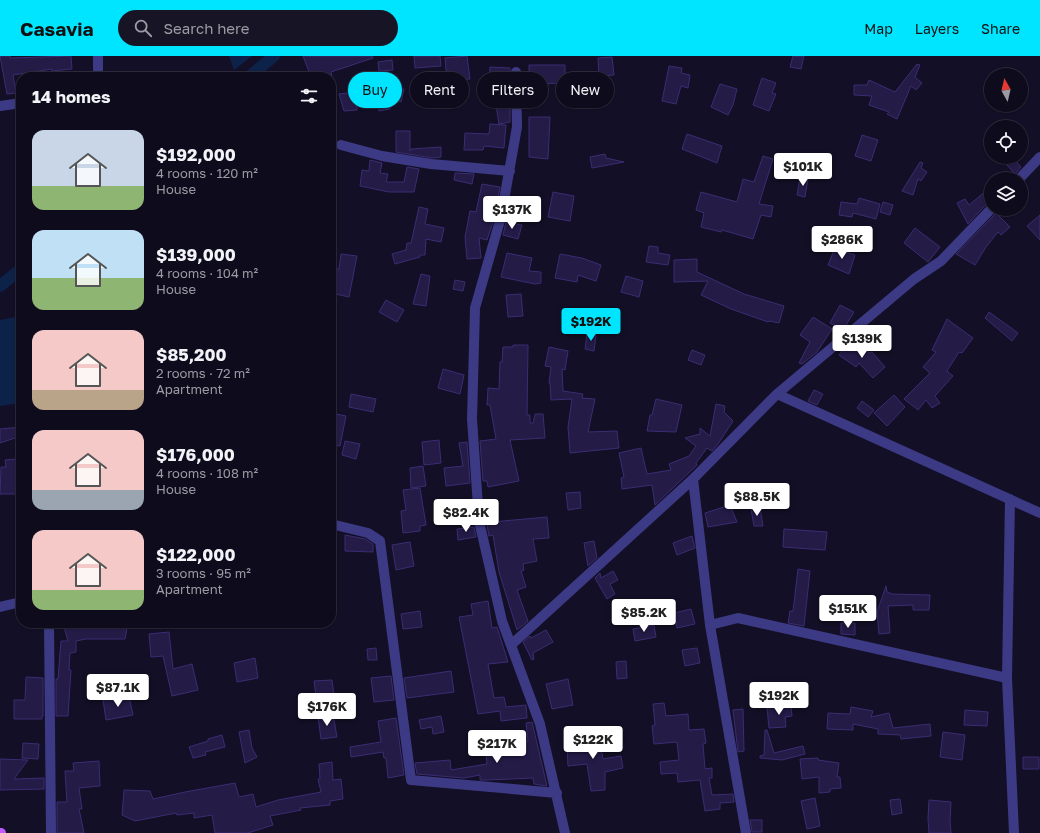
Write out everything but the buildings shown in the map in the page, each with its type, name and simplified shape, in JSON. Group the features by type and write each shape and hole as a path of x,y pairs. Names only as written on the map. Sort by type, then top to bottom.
{"street":[{"path":"98,56 98,72"},
{"path":"0,106 16,103"},
{"path":"517,108 517,127 501,217 475,308 472,419 479,521 502,621 540,724 565,833"},
{"path":"341,145 382,156 431,164 510,170"},
{"path":"1026,172 1040,157"},
{"path":"511,645 693,479 777,394 914,279 941,261 984,216"},
{"path":"777,394 1040,513"},
{"path":"693,479 710,625 746,833"},
{"path":"1010,499 1007,678 1014,833"},
{"path":"336,525 368,533 380,541 411,780 557,793"},
{"path":"0,607 16,603"},
{"path":"710,625 738,618 1007,678"},
{"path":"49,628 51,833"}],"water":[{"path":"229,56 252,56 234,70"},
{"path":"16,317 16,404 0,406 0,320"}],"waterway":[{"path":"255,72 274,56"},
{"path":"0,286 16,273"}]}
